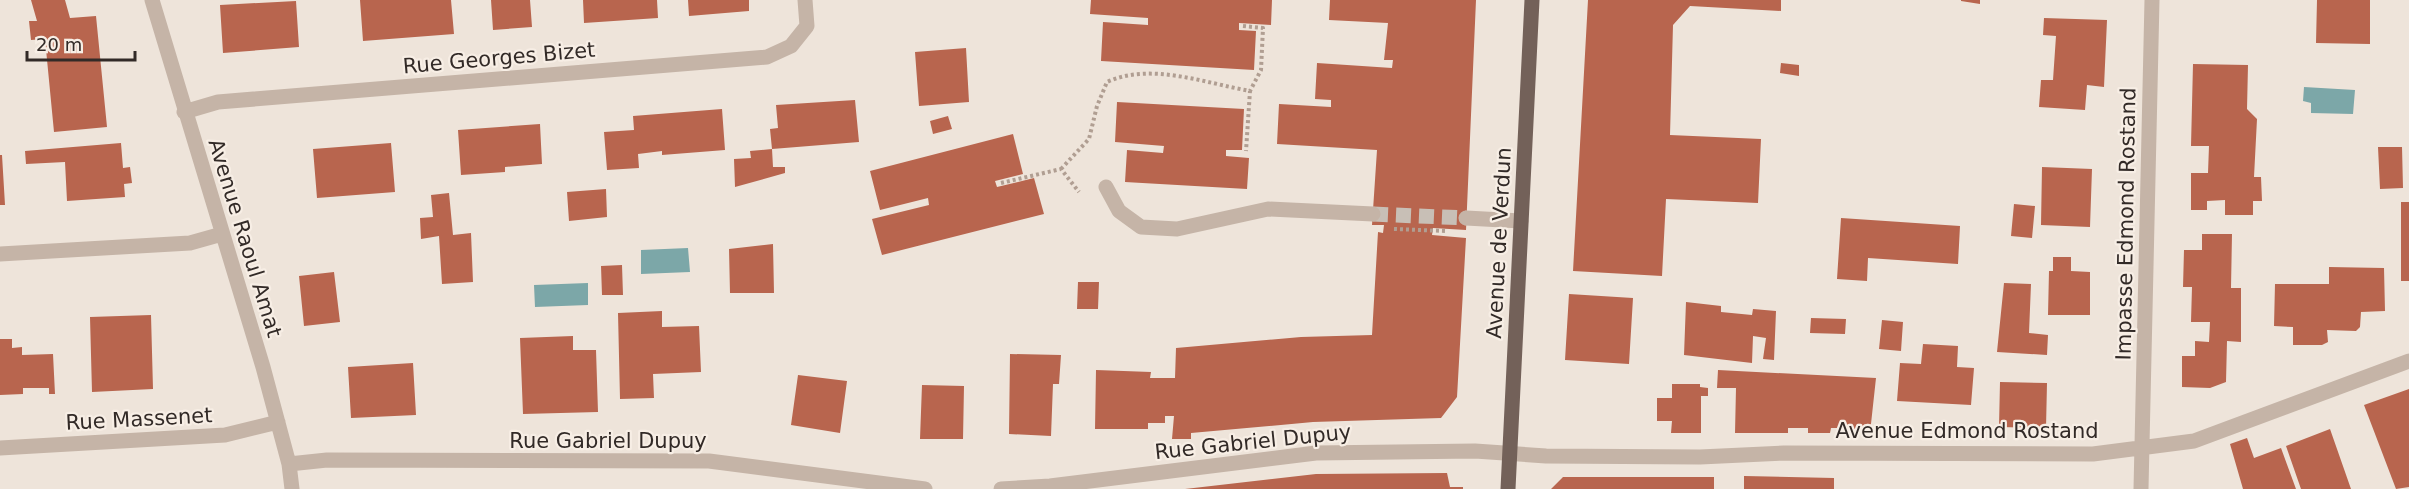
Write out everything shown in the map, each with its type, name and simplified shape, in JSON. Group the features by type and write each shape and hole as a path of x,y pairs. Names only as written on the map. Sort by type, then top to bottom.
{"main road":[{"name":"Avenue de Verdun","path":"1508,489 1532,0"}],"street":[{"name":"Avenue Raoul Amat","path":"152,0 278,422 289,464 292,489"},
{"name":"Rue Georges Bizet","path":"184,112 218,102 767,57 791,46 807,26 805,0"},
{"name":"Impasse Edmond Rostand","path":"2141,489 2152,0"},
{"path":"1107,188 1119,211 1141,227 1177,229 1268,209 1373,214"},
{"path":"1466,218 1521,221"},
{"path":"0,254 190,243 222,234"},
{"name":"Avenue Edmond Rostand","path":"1509,453 1700,457 1784,453 2092,454 2142,449 2194,441 2409,361"},
{"name":"Rue Massenet","path":"0,448 225,435 278,422"},
{"name":"Rue Gabriel Dupuy","path":"1001,489 1050,486 1316,453 1509,453"},
{"name":"Rue Gabriel Dupuy","path":"289,464 327,460 709,461 926,489"}],"path":[{"path":"1243,26 1263,28 1261,70 1250,92 1246,151"},
{"path":"1061,169 1089,138 1097,106 1107,82 1122,75 1154,73 1250,92"}],"water":[{"path":"2304,87 2355,90 2353,114 2311,113 2311,103 2303,101"},
{"path":"688,248 690,272 641,274 641,250"},
{"path":"588,283 588,305 535,307 534,285"}],"building":[{"path":"31,0 65,0 70,18 96,16 107,127 54,132 45,39 31,40 29,21 37,21"},
{"path":"360,0 451,0 454,34 363,41"},
{"path":"491,0 530,0 532,27 493,30"},
{"path":"583,0 657,0 658,18 584,23"},
{"path":"688,0 749,0 749,11 689,16"},
{"path":"1091,0 1272,0 1271,25 1239,23 1239,30 1256,31 1254,70 1101,61 1103,22 1148,25 1148,18 1090,14"},
{"path":"1330,0 1476,0 1466,230 1433,228 1432,235 1466,238 1457,397 1441,418 1313,422 1191,433 1191,439 1172,439 1174,416 1165,416 1165,423 1148,423 1148,429 1095,429 1096,370 1151,372 1150,378 1175,378 1176,348 1301,337 1372,335 1378,232 1383,233 1384,225 1372,225 1377,150 1277,144 1279,104 1331,107 1331,100 1315,99 1317,63 1392,68 1393,60 1384,60 1388,23 1329,20"},
{"path":"1588,0 1781,0 1781,11 1690,6 1673,25 1670,135 1761,139 1758,203 1666,199 1662,276 1573,271"},
{"path":"1980,0 1980,4 1961,1"},
{"path":"2317,0 2370,0 2370,44 2316,43"},
{"path":"296,1 299,47 223,53 220,5"},
{"path":"2044,18 2107,20 2104,87 2087,85 2085,110 2039,107 2041,80 2053,80 2056,36 2043,35"},
{"path":"966,48 969,102 919,106 915,52"},
{"path":"1781,63 1799,65 1799,76 1780,73"},
{"path":"2193,64 2248,65 2247,109 2257,119 2254,177 2261,177 2262,201 2253,201 2253,215 2225,215 2225,200 2207,201 2207,210 2191,210 2191,173 2208,173 2209,146 2191,146"},
{"path":"855,100 859,142 772,149 770,129 778,128 776,105"},
{"path":"1117,102 1244,109 1242,150 1226,150 1226,156 1249,158 1247,189 1125,182 1127,150 1163,153 1164,146 1115,142"},
{"path":"722,109 725,150 662,155 662,151 638,154 639,168 607,170 604,132 634,130 633,116"},
{"path":"948,116 952,129 933,134 930,121"},
{"path":"540,124 542,164 505,167 505,172 461,175 458,130"},
{"path":"1013,134 1023,174 995,181 997,187 1034,178 1044,214 882,255 872,219 929,205 928,198 880,210 870,171"},
{"path":"121,143 123,168 130,167 132,183 124,184 125,197 67,201 65,162 26,164 25,151"},
{"path":"391,143 395,192 317,198 313,149"},
{"path":"2378,147 2402,147 2403,188 2380,189"},
{"path":"772,149 773,167 785,167 785,173 735,187 734,159 751,158 750,151"},
{"path":"0,155 2,155 5,205 0,205"},
{"path":"2042,167 2092,169 2090,227 2041,225"},
{"path":"606,189 607,217 569,221 567,192"},
{"path":"449,193 453,235 471,233 473,282 442,284 439,236 421,239 420,218 433,217 431,195"},
{"path":"2401,202 2409,202 2409,281 2401,281"},
{"path":"2014,204 2035,206 2032,238 2011,236"},
{"path":"1841,218 1960,226 1958,264 1868,258 1867,281 1837,279"},
{"path":"2202,234 2232,234 2231,288 2241,288 2241,342 2227,341 2226,382 2210,388 2182,387 2182,356 2195,356 2195,341 2209,342 2210,322 2191,322 2192,287 2183,287 2184,250 2202,250"},
{"path":"773,244 774,293 730,293 729,249"},
{"path":"2053,257 2071,257 2071,271 2090,272 2090,315 2048,315 2049,271 2053,271"},
{"path":"622,265 623,295 602,295 601,266"},
{"path":"2329,267 2384,268 2385,311 2361,312 2360,327 2356,331 2327,330 2328,342 2322,345 2293,345 2293,327 2274,326 2275,284 2329,284"},
{"path":"334,272 340,322 304,326 299,276"},
{"path":"1078,282 1099,282 1098,309 1077,309"},
{"path":"2004,283 2031,284 2029,333 2048,335 2047,355 1997,352"},
{"path":"1569,294 1633,298 1629,364 1565,360"},
{"path":"1686,302 1721,306 1721,312 1752,315 1753,309 1776,311 1774,360 1763,359 1766,338 1753,336 1752,363 1684,355"},
{"path":"662,311 662,327 699,326 701,372 653,374 654,398 620,399 618,313"},
{"path":"151,315 153,389 92,392 90,317"},
{"path":"1811,318 1846,319 1845,334 1810,333"},
{"path":"1882,320 1903,322 1901,351 1879,349"},
{"path":"573,336 573,350 596,350 598,412 523,414 520,338"},
{"path":"0,339 12,339 12,348 22,347 22,355 53,354 55,394 49,394 49,388 23,388 23,394 0,395"},
{"path":"1923,344 1958,346 1957,367 1974,368 1971,405 1897,401 1900,363 1921,364"},
{"path":"1010,354 1061,355 1059,384 1053,384 1051,436 1009,434"},
{"path":"413,363 416,415 351,418 348,367"},
{"path":"1718,370 1876,378 1870,433 1851,433 1851,428 1831,428 1830,433 1808,433 1808,428 1788,428 1788,433 1735,433 1736,388 1717,388"},
{"path":"798,375 847,381 840,433 791,425"},
{"path":"2000,382 2047,383 2046,428 1999,427"},
{"path":"1672,384 1700,384 1700,387 1708,388 1708,396 1701,396 1701,433 1671,433 1672,421 1657,421 1657,398 1672,398"},
{"path":"922,385 964,386 963,439 920,439"},
{"path":"2409,389 2409,487 2396,489 2364,405"},
{"path":"2330,429 2351,489 2301,489 2286,446"},
{"path":"2247,438 2254,458 2281,448 2296,489 2243,489 2230,444"},
{"path":"1447,473 1450,487 1463,487 1463,489 1185,489 1316,474"},
{"path":"1744,476 1834,478 1834,489 1744,489"},
{"path":"1563,477 1714,477 1714,489 1551,489"}],"tunnel":[{"path":"1373,214 1466,218"}]}
